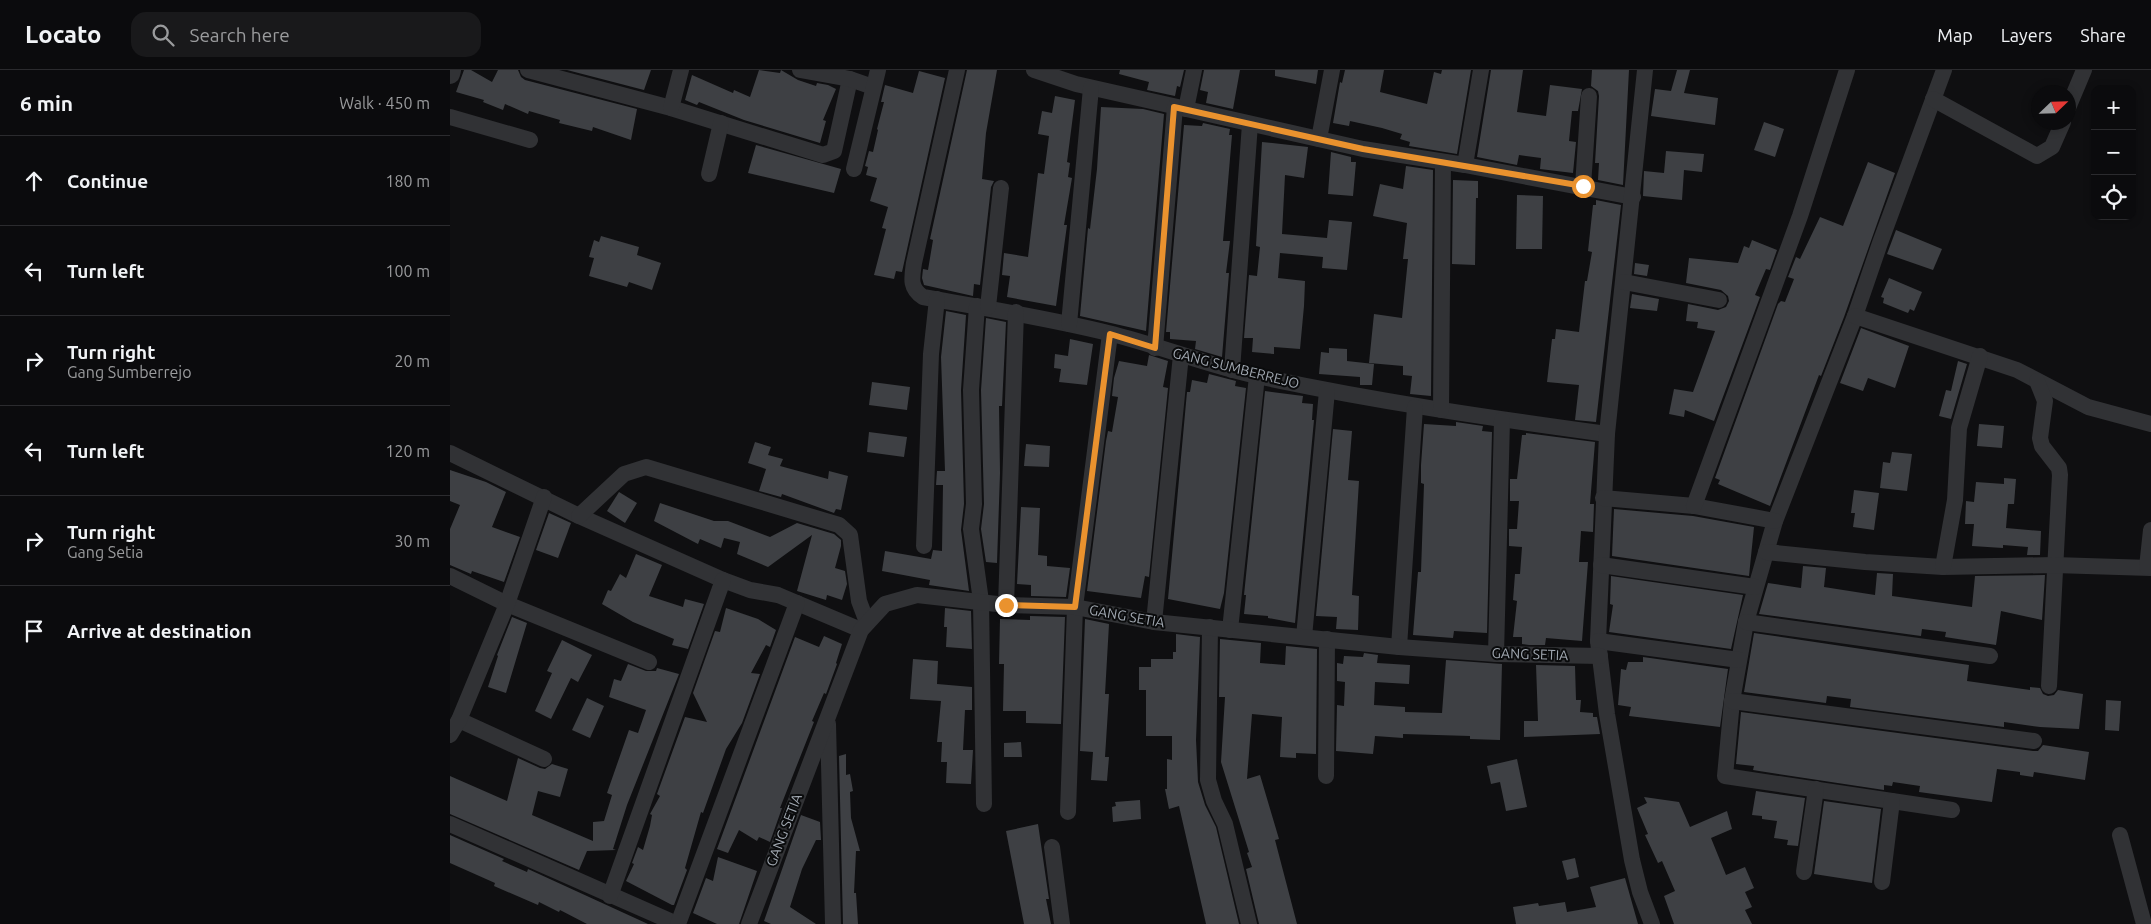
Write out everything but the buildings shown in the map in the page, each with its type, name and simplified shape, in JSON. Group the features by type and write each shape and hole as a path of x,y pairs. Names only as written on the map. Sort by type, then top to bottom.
{"street":[{"path":"450,74 452,70"},
{"path":"528,70 671,108 823,155 828,155 834,151 837,145 850,79"},
{"path":"671,108 681,70"},
{"path":"800,70 850,79 873,87"},
{"path":"854,169 878,70"},
{"name":"GANG SUMBERREJO","path":"957,70 912,282 916,292 923,297 1016,312 1069,324 1110,334 1232,370 1327,391 1415,407 1607,434"},
{"path":"1034,70 1091,88 1363,149 1465,165 1633,197"},
{"path":"1155,348 1180,108 1194,70"},
{"path":"1320,139 1332,70"},
{"path":"1465,165 1481,70"},
{"path":"1645,70 1607,434 1603,498 1599,649 1607,714 1632,860 1640,892 1652,924"},
{"path":"1694,506 1800,216 1847,70"},
{"path":"1944,70 1855,316 1775,521 1746,622 1732,701 1725,776 1952,810"},
{"path":"2076,89 2084,70"},
{"path":"1069,324 1091,88"},
{"path":"1583,186 1589,96"},
{"path":"1933,99 2037,156 2052,147 2059,130"},
{"path":"450,117 530,140"},
{"path":"709,174 721,123"},
{"path":"1232,370 1250,124"},
{"path":"1441,410 1443,162"},
{"path":"984,804 981,601 971,529 974,504 971,390 1001,188"},
{"path":"1624,282 1719,300"},
{"path":"924,546 931,354 937,299"},
{"path":"1006,605 1016,312"},
{"path":"1855,316 2018,370 2088,407 2151,424"},
{"path":"1068,812 1075,607 1110,334"},
{"path":"1154,622 1182,355"},
{"path":"1943,567 1955,500 1959,428 1980,356"},
{"path":"1230,630 1257,376"},
{"path":"2037,381 2044,401 2040,438 2042,446 2059,468 2060,475 2049,686"},
{"path":"1304,637 1327,391"},
{"path":"1399,647 1415,407"},
{"path":"1496,654 1502,420"},
{"path":"450,453 544,497 579,516 722,580 750,590 778,595 797,603 865,624 865,617 859,602 850,535 839,524 646,467 624,474 579,516"},
{"path":"450,735 460,720 507,604 544,497"},
{"path":"1603,498 1694,506 1775,521"},
{"path":"1766,552 1865,562 1943,567 2054,565 2149,568 2151,530"},
{"path":"1601,565 1755,586"},
{"path":"450,576 507,604 649,662"},
{"path":"610,896 722,580"},
{"name":"GANG SETIA","path":"749,924 827,715 865,624 885,604 917,595 1006,605 1075,607 1154,622 1399,647 1496,654 1599,649 1740,660"},
{"path":"450,824 610,896 678,924 797,603"},
{"path":"1746,622 1990,656"},
{"path":"1210,627 1208,780 1214,801 1225,824 1249,924"},
{"path":"1326,776 1327,640"},
{"path":"1732,701 2034,741"},
{"path":"827,715 834,924"},
{"path":"460,720 544,758"},
{"path":"1804,872 1816,790"},
{"path":"1882,882 1892,801"},
{"path":"2120,835 2144,924"},
{"path":"1052,847 1062,924"}],"route":[{"path":"1006,605 1075,607 1110,334 1155,348 1174,107 1363,149 1583,186"}]}
